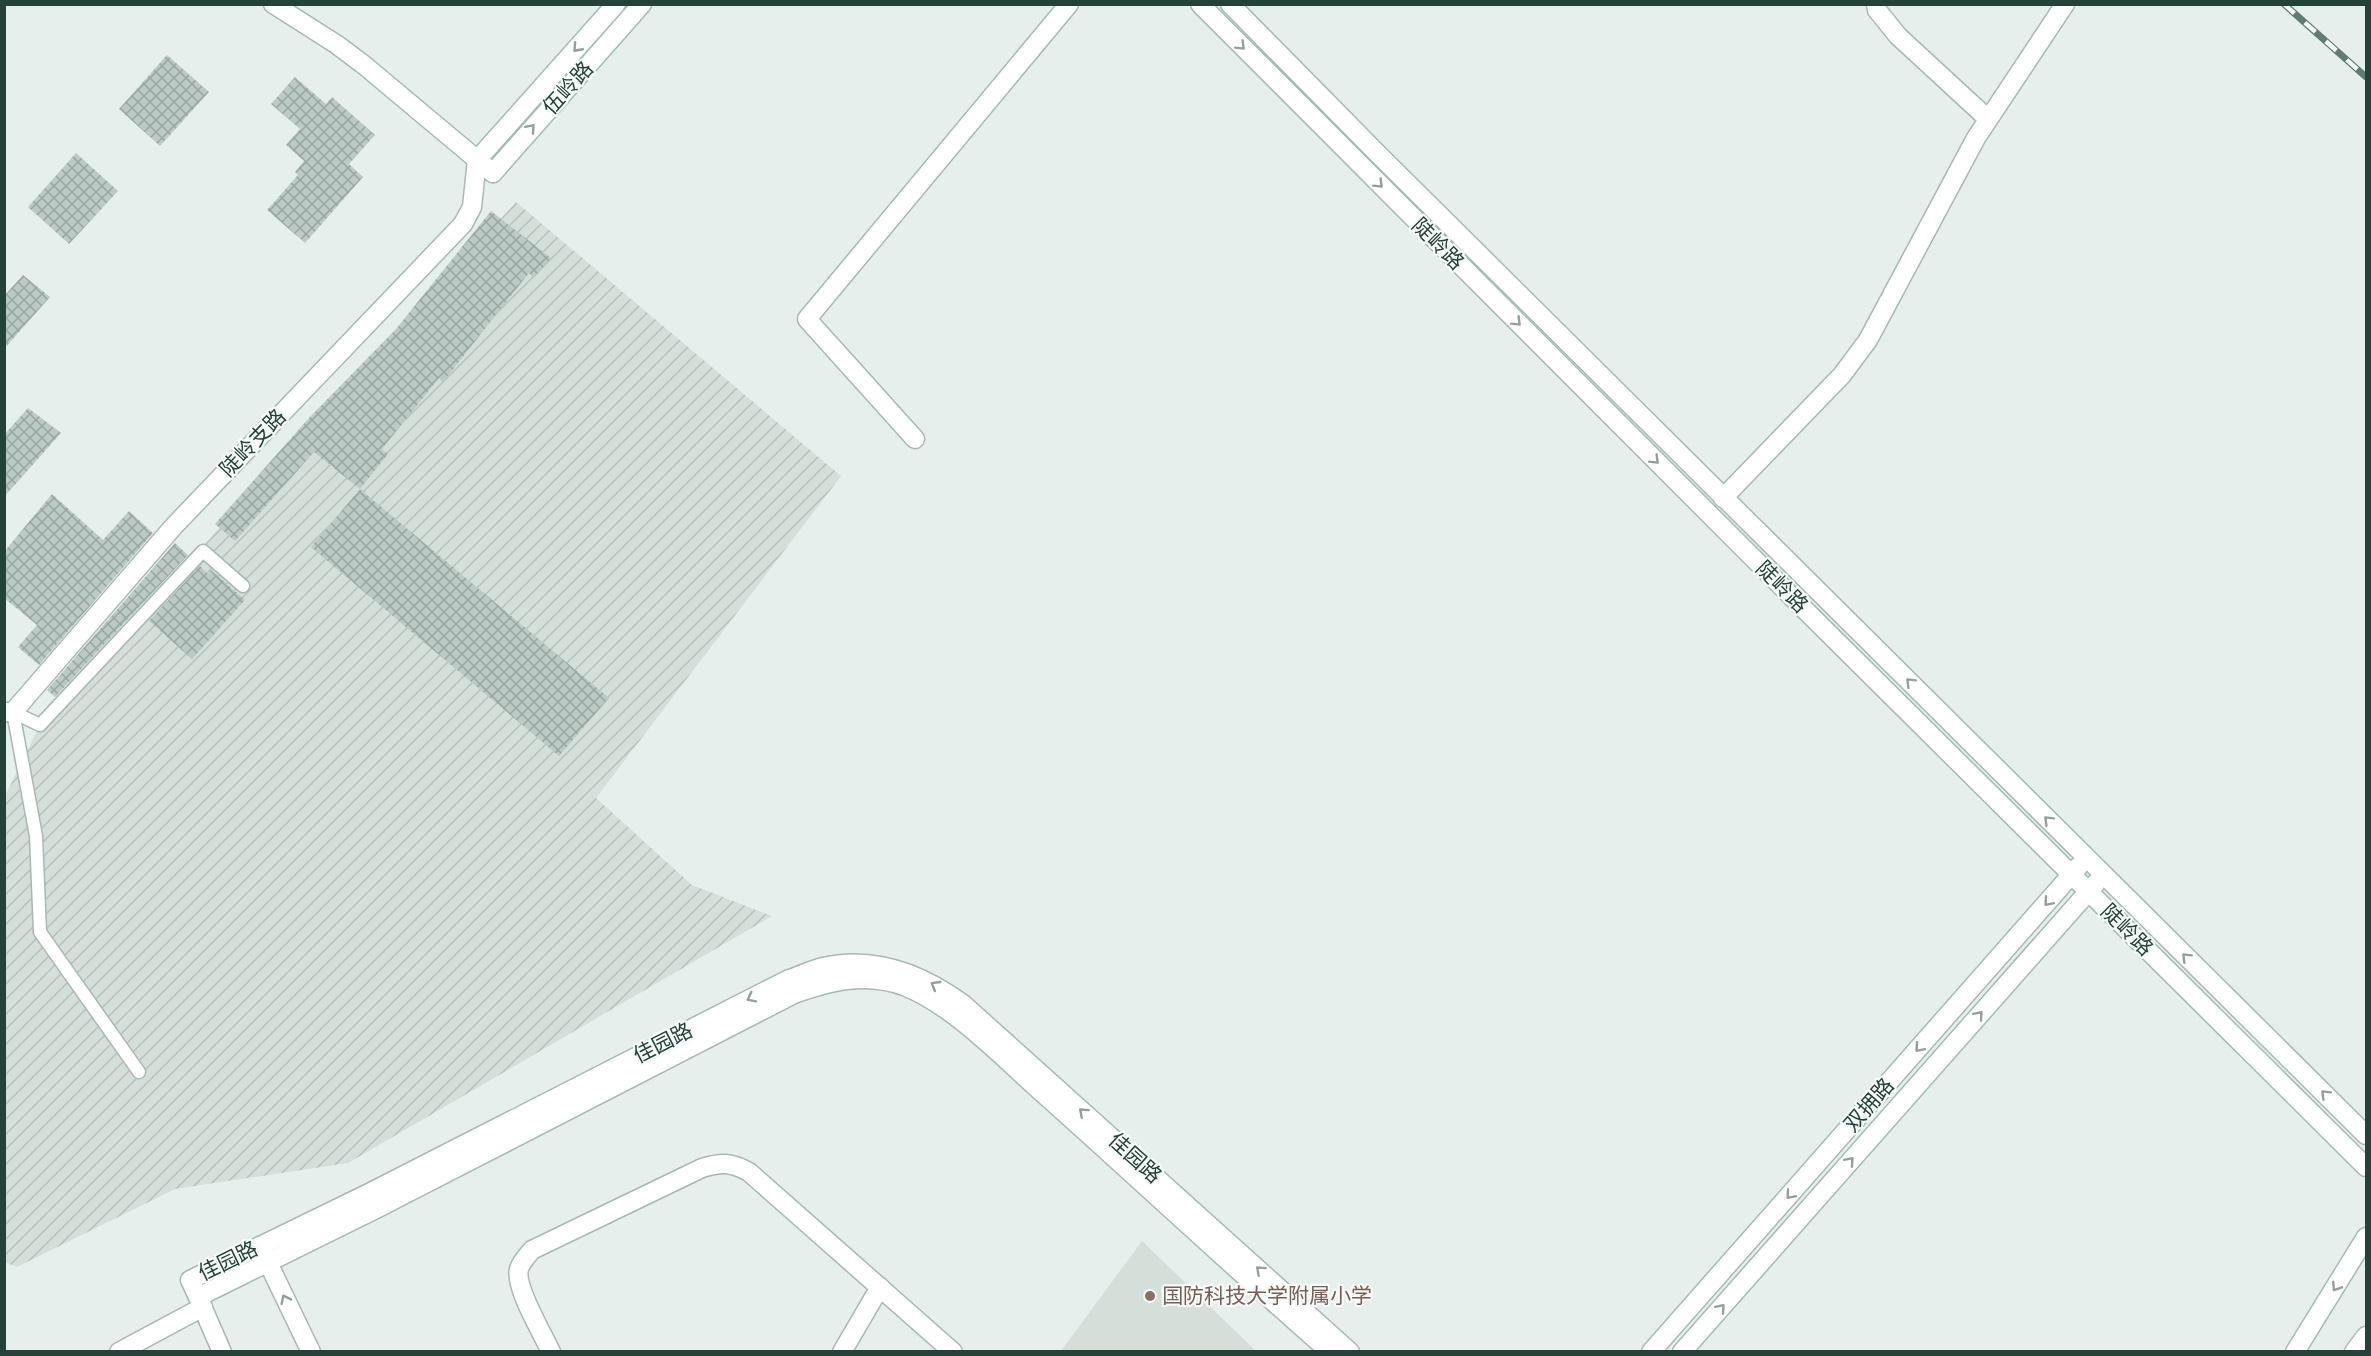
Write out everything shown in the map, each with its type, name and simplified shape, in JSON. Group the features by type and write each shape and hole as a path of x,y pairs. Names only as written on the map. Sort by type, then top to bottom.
{"street":[{"path":"273,4 345,51 480,156"},
{"path":"290,4 371,58 480,156"},
{"name":"伍岭路","path":"616,4 480,156 496,169 642,4"},
{"path":"915,439 807,319 1069,4"},
{"name":"陡岭路","path":"1200,4 1701,506 2367,1167"},
{"name":"陡岭路","path":"1230,4 1723,498 2366,1134"},
{"path":"1876,4 1877,10 1898,36 1988,120"},
{"path":"1723,498 1842,375 1868,340 1976,138 2065,4"},
{"name":"陡岭支路","path":"9,712 174,526 463,224 472,207 480,156"},
{"name":"双拥路","path":"1651,1352 2087,858"},
{"name":"双拥路","path":"1682,1352 2103,875"},
{"name":"佳园路","path":"264,1254 369,1193 788,980 823,967 852,964 880,966 906,971 928,981 963,1004 1350,1352"},
{"name":"佳园路","path":"200,1302 190,1280 264,1254 794,994 828,982 849,979 878,980 901,985 918,993 954,1016 1094,1138 1330,1352"},
{"path":"2348,1149 2367,1179"},
{"path":"551,1352 521,1288 518,1272 532,1250 702,1168 720,1163 729,1163 749,1172 953,1352"},
{"path":"2295,1352 2367,1237"},
{"path":"264,1254 311,1352"},
{"path":"842,1352 880,1287"},
{"path":"118,1352 200,1302 222,1352"},
{"path":"2354,1352 2367,1336"}],"lane":[{"path":"9,712 40,725 203,551 243,586"},
{"path":"9,712 36,836 40,932 139,1072"}],"shaded area":[{"path":"516,202 841,476 596,798 692,885 772,916 348,1163 175,1189 17,1267 4,1262 4,798 40,725"},
{"name":"国防科技大学附属小学","path":"1142,1241 1256,1351 1061,1351"}],"building":[{"path":"167,55 209,92 160,146 119,109"},
{"path":"295,77 326,104 332,97 375,135 349,164 363,177 305,243 267,210 298,175 295,172 304,161 286,145 300,129 271,104"},
{"path":"76,153 118,191 69,244 28,207"},
{"path":"491,211 551,258 534,278 529,273 443,382 439,378 382,449 388,454 360,489 314,452 235,541 215,524 309,418 396,329"},
{"path":"23,275 50,297 4,349 4,296"},
{"path":"28,408 61,433 4,497 4,435"},
{"path":"360,489 609,698 559,756 311,547"},
{"path":"52,494 103,540 129,511 153,533 39,665 18,647 37,625 4,598 4,552"},
{"path":"175,543 188,555 55,697 47,690"},
{"path":"200,566 208,574 211,570 245,600 192,659 149,621"}],"railway":[{"path":"2284,4 2366,77"}],"place":[{"name":"国防科技大学附属小学","path":"1150,1296"}]}
